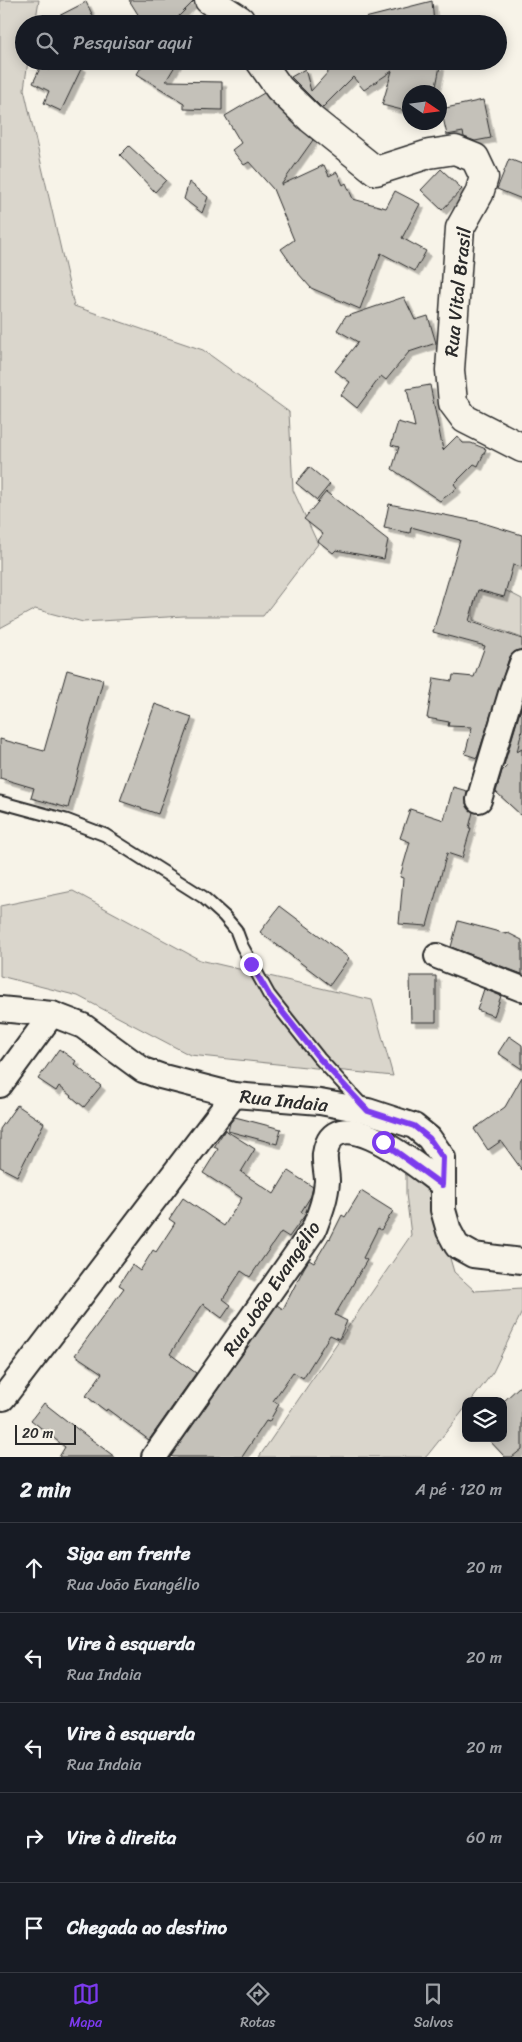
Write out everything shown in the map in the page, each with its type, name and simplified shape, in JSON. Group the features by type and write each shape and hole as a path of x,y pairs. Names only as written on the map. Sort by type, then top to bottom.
{"street":[{"path":"208,0 232,15"},
{"name":"Rua Vital Brasil","path":"266,70 279,88 311,119 376,171 429,154 455,150 475,158 484,177 479,194 460,228 450,370 453,403 465,419 522,448"},
{"path":"479,800 522,663"},
{"path":"437,956 522,989"},
{"name":"Rua Indaia","path":"0,1009 52,1014 83,1026 143,1070 160,1076 234,1095 320,1102 368,1111 414,1126 429,1138 443,1158 443,1210 449,1231 457,1246 473,1255 522,1261"},
{"path":"0,1085 52,1014"},
{"path":"3,1398 234,1095"},
{"name":"Rua João Evangélio","path":"154,1457 314,1229 324,1204 327,1180 325,1154 331,1138 343,1131 362,1133 383,1142 442,1185"}],"lane":[{"path":"0,802 66,820 105,835 203,897 236,930 242,946 269,995 319,1058 368,1111"}],"shaded area":[{"path":"0,0 39,0 36,15 15,15 15,70 27,70 24,89 74,306 203,350 289,412 293,490 318,544 263,616 184,616 83,622 35,609 0,628"},
{"path":"501,588 522,599 522,638 473,620 473,591"},
{"path":"73,891 200,960 372,1000 393,1076 190,1055 78,996 0,976 0,906"},
{"path":"406,1171 422,1181 432,1197 454,1272 475,1291 522,1288 522,1312 493,1372 474,1397 462,1397 462,1412 426,1457 259,1457 411,1235 406,1194"}],"building":[{"path":"129,0 194,0 180,15 138,15"},
{"path":"432,1 433,15 377,15"},
{"path":"86,2 92,15 61,15"},
{"path":"39,70 81,70 61,111 44,103 49,91 33,83"},
{"path":"139,70 173,70 166,81 222,82 222,110 184,109 184,103 137,74"},
{"path":"305,70 311,91 330,70 439,70 436,85 402,85 402,110 382,105 392,71 364,90 353,77 322,108 291,77"},
{"path":"264,93 313,140 281,185 324,165 329,176 337,172 343,185 346,183 353,199 386,208 395,191 420,204 402,238 426,251 415,271 381,253 360,309 311,288 297,272 281,249 294,240 273,189 249,162 244,165 232,150 241,143 225,116"},
{"path":"483,100 491,138 475,141 464,137 463,132 447,135 447,108"},
{"path":"129,146 166,180 155,192 120,155"},
{"path":"509,159 522,164 522,199 497,189"},
{"path":"441,169 462,189 442,210 421,190"},
{"path":"189,182 208,197 202,213 184,199"},
{"path":"404,297 415,320 428,316 436,343 409,352 386,380 381,376 357,408 341,395 350,382 335,371 358,342 337,330 345,317"},
{"path":"430,385 443,450 457,436 463,443 471,443 486,449 478,466 474,464 454,484 457,488 440,501 392,469 399,447 391,445 398,422 415,427 407,389"},
{"path":"309,467 330,484 317,500 296,483"},
{"path":"326,492 388,540 384,559 336,550 333,553 318,541 323,534 304,519"},
{"path":"389,504 480,522 522,535 522,567 513,565 504,597 478,590 469,621 522,639 522,650 514,652 509,658 477,758 465,754 472,727 448,726 449,722 427,718 434,678 452,681 453,675 474,677 485,646 433,632 460,540 411,527 410,533 384,528"},
{"path":"67,670 103,680 68,808 31,798 34,788 0,778 0,739 44,751"},
{"path":"155,704 192,717 158,814 120,801"},
{"path":"522,705 522,730 517,752 522,749 522,816 496,792 502,771 507,766 504,765"},
{"path":"453,787 467,791 466,804 473,812 469,828 471,828 462,858 447,853 427,926 399,924 403,878 400,877 410,842 400,838 410,809 444,820"},
{"path":"280,906 349,958 330,985 260,932"},
{"path":"458,921 508,933 522,940 522,974 451,947"},
{"path":"410,976 436,976 436,1022 411,1022"},
{"path":"484,989 501,996 494,1016 477,1010"},
{"path":"509,1036 522,1045 522,1069 498,1053"},
{"path":"59,1049 76,1061 74,1064 101,1086 84,1107 59,1086 56,1091 38,1079"},
{"path":"522,1077 522,1170 501,1141 488,1150 474,1129 505,1107"},
{"path":"17,1105 44,1123 17,1176 0,1167 0,1129"},
{"path":"235,1117 281,1129 277,1144 228,1131 230,1123"},
{"path":"225,1130 255,1149 241,1172 274,1194 288,1171 313,1187 311,1196 301,1212 305,1215 289,1237 281,1232 250,1277 241,1271 223,1299 231,1305 222,1318 203,1304 170,1354 196,1373 149,1440 86,1396 102,1373 75,1355 124,1288 119,1285 132,1265 140,1271 153,1250 156,1252 175,1223 169,1219 183,1198 224,1226 242,1198 203,1173 218,1149 214,1147"},
{"path":"361,1191 393,1211 381,1230 378,1228 363,1258 367,1260 335,1315 347,1321 339,1339 330,1335 303,1378 293,1372 273,1401 279,1404 269,1422 266,1421 242,1457 171,1456 277,1305 283,1309 309,1260 314,1263 330,1239 342,1215 345,1217"},
{"path":"522,1384 522,1449 512,1457 505,1457 491,1442 507,1442 507,1398"},
{"path":"44,1403 115,1457 59,1457 65,1447 31,1420"}],"route":[{"path":"251,964 269,995 319,1058 368,1111 414,1126 429,1138 443,1158 442,1185 383,1142"}]}
